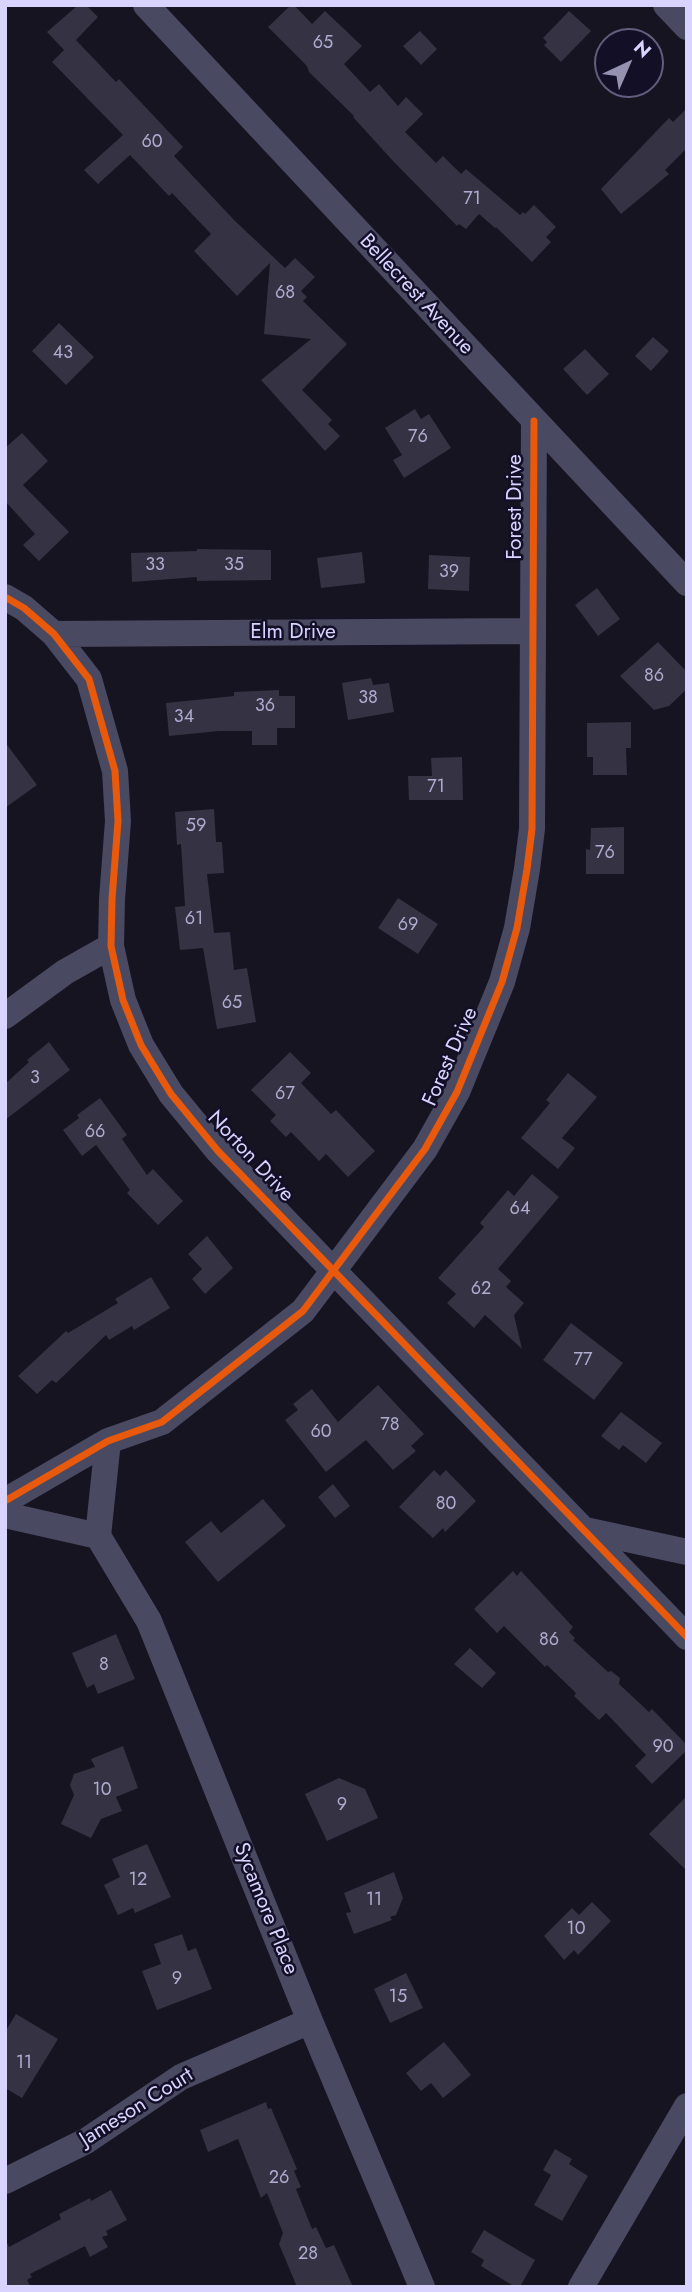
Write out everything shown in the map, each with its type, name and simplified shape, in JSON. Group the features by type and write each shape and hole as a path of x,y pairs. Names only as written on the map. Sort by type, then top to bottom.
{"street":[{"name":"Bellecrest Avenue","path":"146,5 687,583"},
{"path":"666,5 687,27"},
{"name":"Forest Drive","path":"5,1501 108,1441 162,1422 303,1311 425,1149 457,1092 502,982 517,928 532,829 534,421"},
{"name":"Norton Drive","path":"5,597 24,608 54,634 89,679 115,771 118,821 111,946 123,1000 141,1045 171,1094 218,1151 687,1637"},
{"name":"Elm Drive","path":"54,634 533,631"},
{"path":"5,1016 65,972 111,946"},
{"path":"5,1515 98,1536 108,1441"},
{"path":"585,1530 687,1552"},
{"name":"Sycamore Place","path":"98,1536 149,1621 310,2021 422,2287"},
{"name":"Jameson Court","path":"5,2182 86,2141 181,2077 310,2021"},
{"path":"581,2287 687,2106"}],"building":[{"path":"78,5 86,5 98,17 76,40 116,82 119,79 183,147 174,156 235,221 285,268 295,258 315,277 301,291 307,297 303,301 347,344 302,390 332,420 328,424 340,436 325,451 261,380 311,339 264,334 270,263 237,296 194,251 211,234 172,193 169,196 130,155 98,184 84,170 123,135 52,62 64,50 47,32"},
{"path":"291,5 312,24 325,11 362,46 344,64 370,92 379,84 398,106 406,97 423,114 405,132 436,163 443,156 461,174 466,169 520,215 534,205 556,227 546,237 551,242 532,262 479,214 466,229 459,224 457,226 309,72 307,66 268,27"},
{"path":"569,11 591,31 561,62 544,45 547,42 543,38"},
{"path":"420,31 437,49 421,65 403,46"},
{"path":"687,108 687,148 665,170 669,174 621,214 601,189 669,118 673,122"},
{"path":"59,323 94,357 66,385 32,351"},
{"path":"653,337 669,351 651,371 635,356"},
{"path":"585,349 609,374 587,395 563,369"},
{"path":"415,409 421,419 429,414 451,448 404,478 393,460 402,455 385,428"},
{"path":"22,433 48,461 23,485 69,532 39,561 23,545 35,534 5,501 5,448"},
{"path":"197,549 271,550 271,580 197,581 197,577 132,582 131,553"},
{"path":"362,552 365,583 321,588 317,558"},
{"path":"429,555 470,557 469,591 428,589"},
{"path":"597,588 620,619 598,636 575,605"},
{"path":"658,642 687,672 687,689 669,706 654,710 620,676"},
{"path":"371,678 373,685 389,683 394,712 348,720 342,683"},
{"path":"279,690 279,696 295,696 295,728 277,728 277,745 252,745 252,731 169,736 166,703 234,696 234,692"},
{"path":"631,722 631,748 626,748 627,775 593,775 593,757 587,757 587,723"},
{"path":"5,742 37,785 5,808"},
{"path":"462,757 463,800 409,800 408,776 432,776 431,758"},
{"path":"214,809 216,842 222,842 224,873 207,874 214,933 230,932 234,970 247,968 256,1022 217,1029 203,948 180,950 175,907 185,906 181,844 177,845 175,812"},
{"path":"624,827 624,874 586,874 586,849 590,850 591,828"},
{"path":"398,898 438,924 418,954 378,928"},
{"path":"49,1042 70,1070 5,1120 5,1084 29,1062 27,1060"},
{"path":"290,1052 311,1073 301,1083 331,1114 336,1110 375,1151 348,1177 326,1154 319,1161 291,1132 286,1137 270,1121 276,1115 251,1090"},
{"path":"568,1073 597,1097 562,1138 575,1148 558,1169 521,1138 550,1103 546,1100"},
{"path":"100,1098 127,1135 122,1139 147,1175 153,1169 183,1201 158,1225 127,1193 130,1190 96,1145 82,1156 63,1130 79,1118 77,1115"},
{"path":"532,1174 559,1197 498,1269 511,1281 506,1287 524,1303 514,1315 522,1349 485,1315 474,1328 447,1303 456,1294 438,1278 484,1227 480,1223 508,1190 514,1196"},
{"path":"207,1236 233,1268 205,1294 192,1279 202,1269 188,1254"},
{"path":"151,1277 170,1308 134,1330 132,1326 109,1340 106,1335 56,1383 52,1380 37,1394 18,1376 66,1331 68,1333 118,1303 115,1299"},
{"path":"571,1323 623,1363 594,1400 543,1360"},
{"path":"378,1385 424,1434 411,1446 416,1451 393,1470 366,1440 326,1472 285,1420 298,1410 293,1404 312,1389 338,1422"},
{"path":"621,1412 662,1443 646,1463 623,1445 619,1450 601,1436"},
{"path":"434,1470 440,1476 446,1470 476,1501 445,1532 443,1528 433,1538 399,1507"},
{"path":"333,1484 350,1506 335,1518 318,1497"},
{"path":"263,1499 286,1526 218,1582 185,1542 211,1521 221,1533"},
{"path":"513,1571 517,1576 521,1571 573,1627 569,1632 575,1638 573,1640 608,1672 611,1671 620,1678 619,1684 649,1712 652,1709 687,1745 687,1750 652,1784 635,1766 646,1755 606,1713 599,1720 574,1696 576,1693 504,1626 497,1633 474,1609"},
{"path":"116,1634 135,1679 98,1694 94,1684 87,1688 72,1653"},
{"path":"470,1648 496,1673 482,1688 454,1664"},
{"path":"123,1746 138,1788 116,1797 122,1811 101,1819 91,1838 61,1824 74,1795 70,1785 74,1774 95,1767 91,1759"},
{"path":"339,1778 365,1789 378,1818 327,1841 305,1794"},
{"path":"687,1796 687,1871 649,1834"},
{"path":"147,1844 171,1897 135,1913 133,1908 118,1915 104,1885 120,1877 112,1859"},
{"path":"394,1872 403,1898 396,1915 390,1917 392,1920 354,1934 346,1913 351,1912 344,1893"},
{"path":"592,1902 611,1921 578,1955 574,1950 564,1960 544,1936 572,1908 579,1915"},
{"path":"182,1934 188,1951 196,1948 212,1989 157,2010 142,1971 161,1964 154,1944"},
{"path":"406,1973 423,2008 390,2023 374,1989"},
{"path":"16,2014 58,2039 22,2098 5,2088 5,2032"},
{"path":"444,2042 471,2075 443,2098 431,2083 421,2091 406,2073"},
{"path":"266,2102 297,2169 294,2171 301,2187 296,2189 312,2229 316,2227 326,2248 334,2245 353,2287 297,2287 279,2244 283,2233 267,2193 261,2198 238,2139 208,2152 200,2130"},
{"path":"555,2149 572,2159 569,2164 588,2176 562,2221 534,2205 551,2175 543,2170"},
{"path":"111,2190 127,2220 106,2231 108,2235 102,2237 108,2247 90,2257 85,2246 30,2274 32,2277 27,2280 31,2287 5,2287 5,2239 9,2247 61,2219 59,2214"},
{"path":"484,2230 535,2260 520,2287 515,2287 481,2266 484,2260 471,2252"}],"cycle path":[{"path":"5,1501 108,1441 162,1422 303,1311 425,1149 457,1092 502,982 517,928 532,829 534,421"},
{"path":"5,597 24,608 54,634 89,679 115,771 118,821 111,946 123,1000 141,1045 171,1094 218,1151 687,1637"}]}
